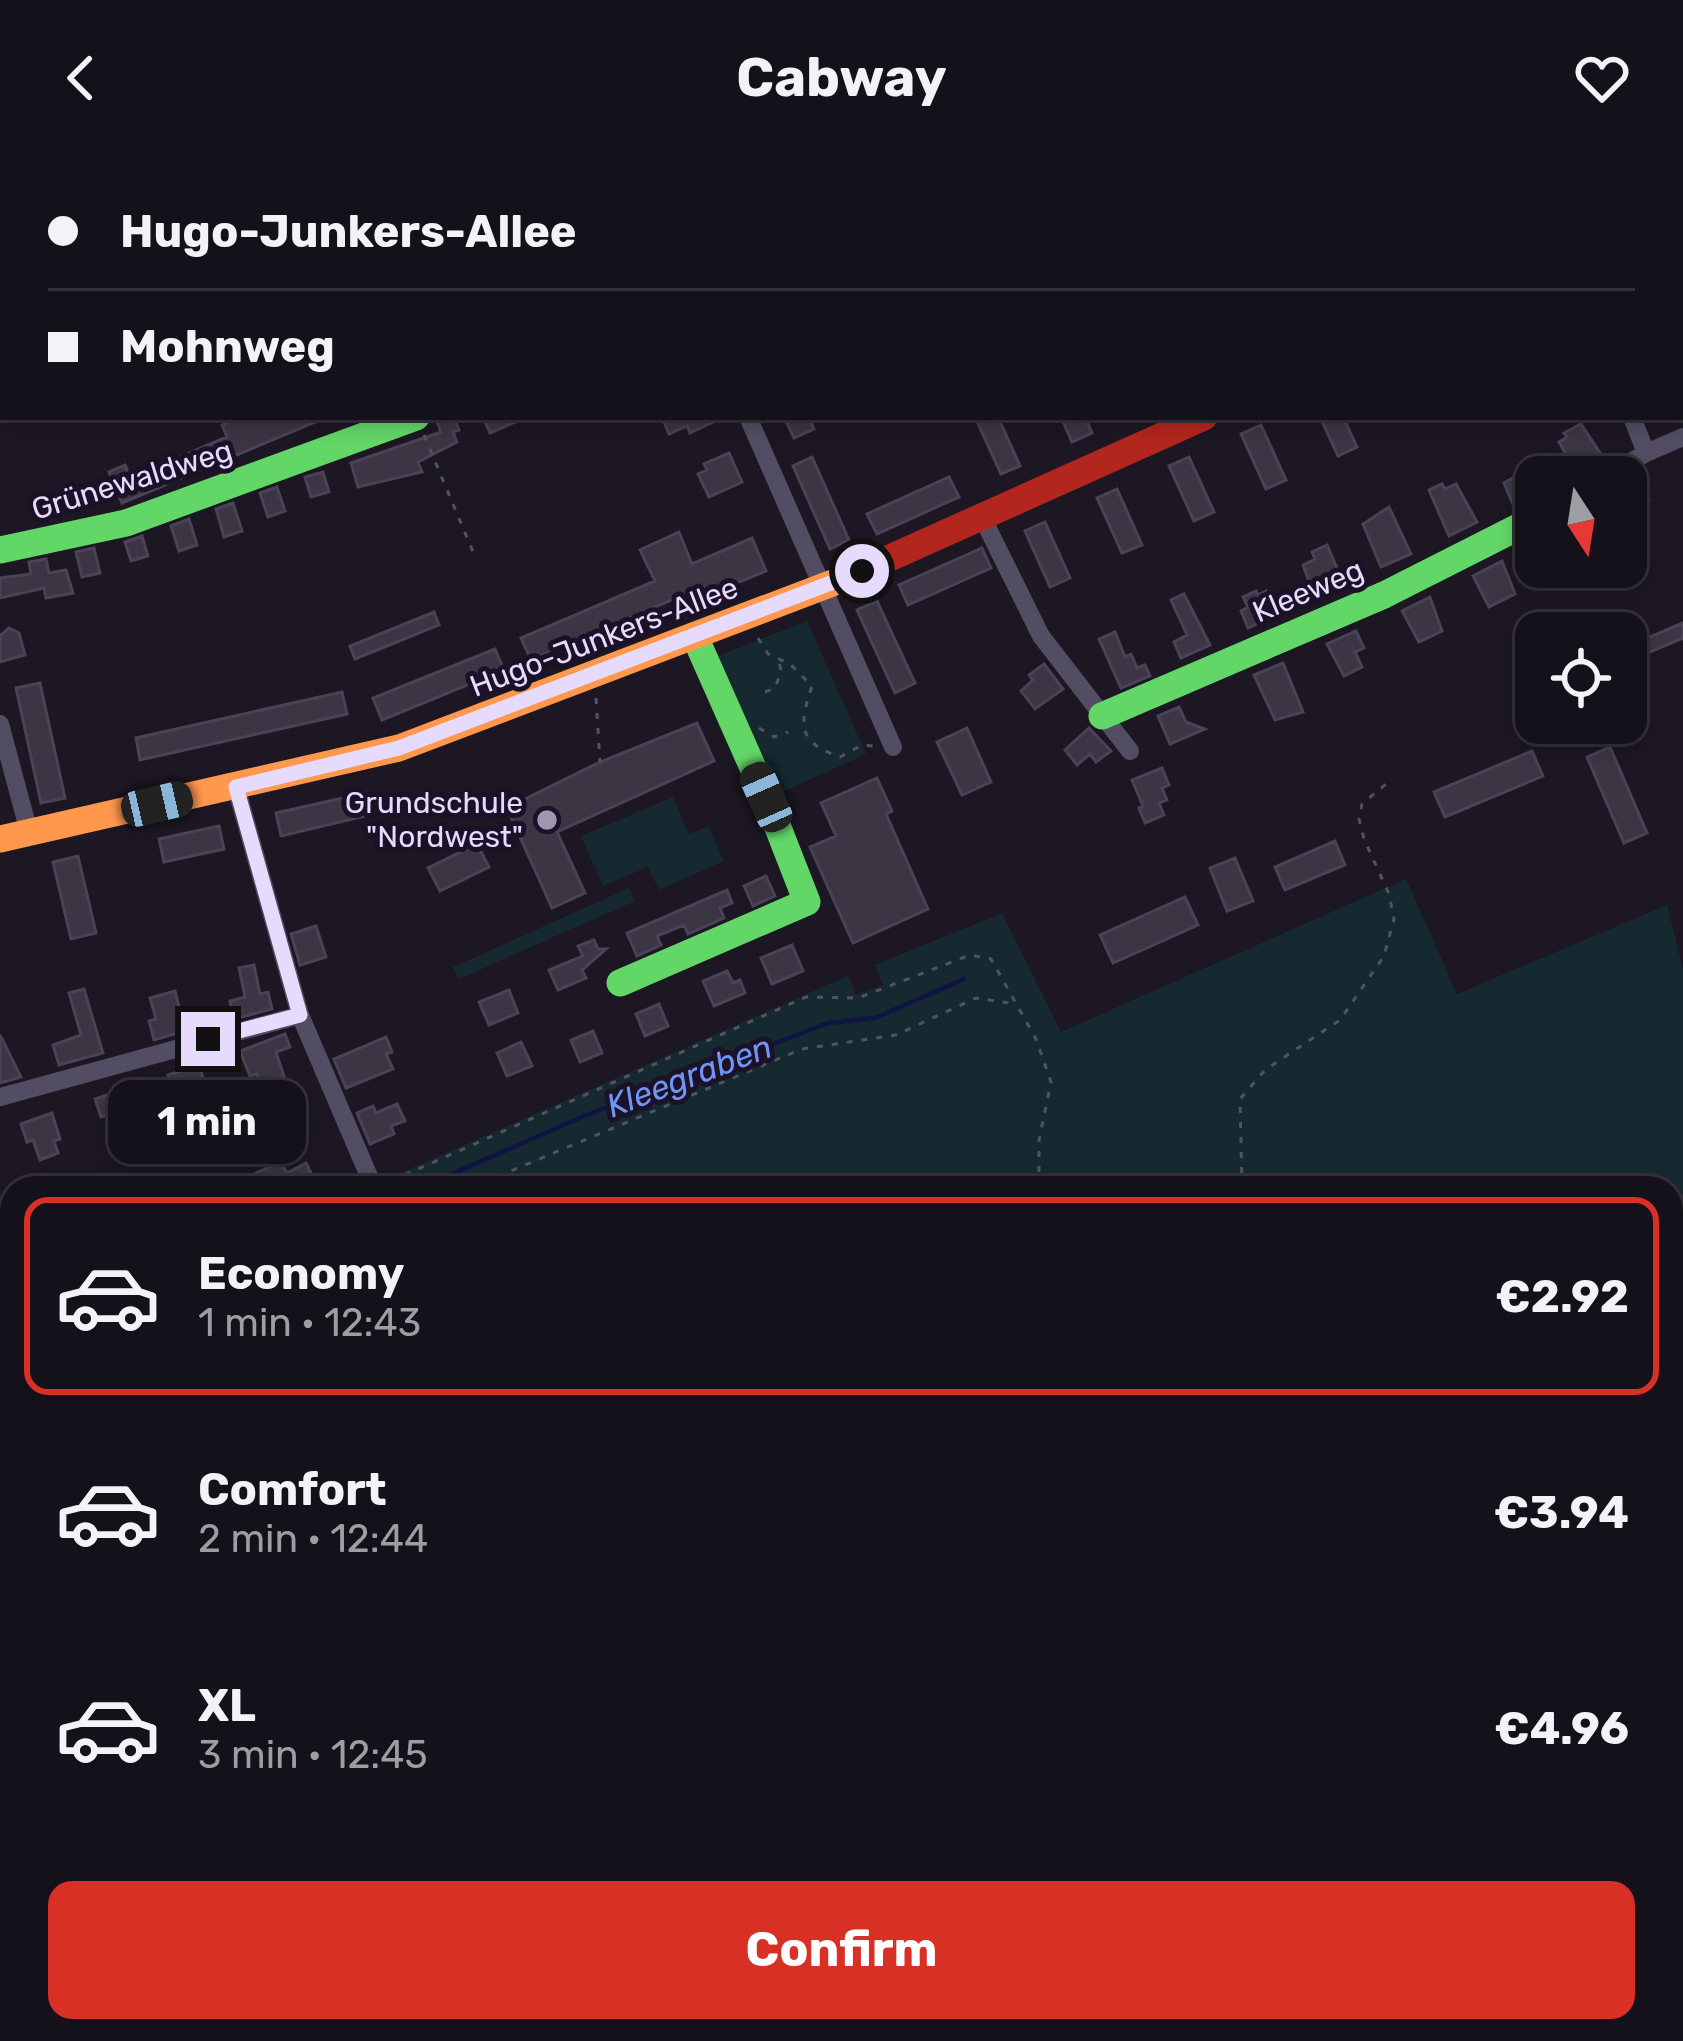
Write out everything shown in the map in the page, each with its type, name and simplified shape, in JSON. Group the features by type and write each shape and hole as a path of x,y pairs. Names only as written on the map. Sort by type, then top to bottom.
{"street":[{"path":"749,420 893,747"},
{"name":"Hugo-Junkers-Allee","path":"0,838 399,748 822,589 1197,420"},
{"path":"1634,420 1646,453"},
{"name":"Grünewaldweg","path":"0,550 126,524 420,427"},
{"path":"1641,456 1683,437"},
{"path":"982,517 1042,636 1130,751"},
{"name":"Kleeweg","path":"1102,716 1384,595 1515,529"},
{"path":"620,983 807,902 695,637"},
{"path":"0,724 29,832"},
{"path":"236,787 300,1015 370,1176"},
{"path":"0,1097 300,1015"}],"path":[{"path":"420,427 476,559"},
{"path":"761,627 757,641 767,654 779,658 812,686 802,714 804,732 817,749 840,757 862,745 893,747"},
{"path":"765,692 775,688 781,672 779,658"},
{"path":"594,690 600,762"},
{"path":"1243,1176 1240,1100 1265,1070 1340,1020 1384,956 1394,919 1359,819 1362,804 1386,784"},
{"path":"402,1176 806,997 858,998 970,955 991,959 1018,1004 1052,1082 1040,1140 1039,1176"},
{"path":"499,1176 802,1049 896,1035 976,998 1018,1004"}],"shaded area":[{"path":"807,621 866,754 773,796 713,658"},
{"path":"673,797 689,834 708,826 724,861 659,890 648,867 603,886 581,836"},
{"path":"1406,879 1457,994 1667,905 1683,970 1683,1176 396,1176 848,976 856,995 883,985 875,965 1002,913 1061,1032"},
{"path":"629,888 635,901 459,979 453,967"}],"building":[{"path":"234,420 320,420 122,503 109,472 125,465 131,478 227,437 222,425"},
{"path":"436,420 455,420 457,442 418,462 422,472 358,487 351,463 441,432"},
{"path":"484,420 520,420 490,433"},
{"path":"663,420 718,420 690,433 687,426 669,434"},
{"path":"785,420 810,420 814,429 794,438"},
{"path":"976,420 999,420 1020,466 1001,474"},
{"path":"1062,420 1086,420 1092,433 1072,442"},
{"path":"1321,420 1344,420 1357,447 1338,456"},
{"path":"1581,424 1602,456 1567,456 1559,442 1567,437 1564,433"},
{"path":"1261,425 1286,480 1266,489 1241,434"},
{"path":"729,453 742,482 709,497 698,474 707,470 704,464"},
{"path":"812,457 849,540 830,549 793,466"},
{"path":"1189,457 1214,512 1194,521 1169,466"},
{"path":"323,472 329,492 311,497 305,477"},
{"path":"1515,476 1515,509 1504,483"},
{"path":"949,477 959,497 877,534 867,514"},
{"path":"1442,484 1445,489 1456,484 1477,522 1449,536 1429,490"},
{"path":"277,487 285,511 268,517 260,493"},
{"path":"1117,489 1142,545 1122,553 1097,498"},
{"path":"233,503 242,531 224,537 216,509"},
{"path":"1389,507 1411,554 1381,567 1363,524"},
{"path":"189,519 197,545 179,551 171,526"},
{"path":"1045,522 1070,578 1050,587 1025,531"},
{"path":"679,532 692,564 752,538 766,571 707,595 704,586 531,660 521,638 655,581 640,550"},
{"path":"142,536 148,556 131,561 125,542"},
{"path":"1327,545 1344,584 1315,597 1303,565 1315,559 1312,552"},
{"path":"94,548 100,573 82,577 76,552"},
{"path":"982,548 991,568 908,605 899,585"},
{"path":"46,559 49,573 66,570 73,593 46,598 44,588 0,598 0,578 31,574 29,562"},
{"path":"1502,561 1515,594 1489,607 1473,576"},
{"path":"1256,591 1258,595 1266,591 1277,615 1248,628 1241,611 1248,607 1243,597"},
{"path":"1184,594 1210,645 1181,658 1174,642 1187,635 1171,600"},
{"path":"1430,597 1442,631 1419,642 1402,611"},
{"path":"877,601 915,683 895,693 857,610"},
{"path":"434,612 439,625 355,659 350,646"},
{"path":"1683,623 1683,638 1647,653 1647,638"},
{"path":"9,628 19,633 25,655 0,662 0,636"},
{"path":"1356,631 1364,648 1355,652 1362,667 1344,676 1327,644"},
{"path":"1115,632 1125,657 1131,654 1137,668 1145,665 1150,676 1121,688 1099,639"},
{"path":"495,649 504,670 382,720 373,698"},
{"path":"1283,663 1303,712 1275,720 1254,675"},
{"path":"1044,664 1063,689 1035,709 1021,691 1033,680 1029,675"},
{"path":"40,683 65,798 41,803 16,688"},
{"path":"342,692 347,714 140,760 136,738"},
{"path":"1179,707 1186,722 1205,729 1170,744 1158,716"},
{"name":"Grundschule \"Nordwest\"","path":"697,723 714,761 557,832 585,893 552,908 507,808 600,762"},
{"path":"967,728 991,782 962,795 937,742"},
{"path":"1089,728 1111,751 1096,762 1090,754 1077,765 1065,750"},
{"path":"1610,747 1647,833 1624,843 1587,757"},
{"path":"1532,751 1543,776 1445,817 1434,792"},
{"path":"1162,768 1169,785 1162,788 1167,800 1159,803 1164,815 1145,823 1132,780"},
{"path":"877,778 892,811 886,814 928,909 853,943 810,847 836,836 821,803"},
{"path":"365,793 370,815 281,836 276,813"},
{"path":"219,826 224,849 164,862 159,839"},
{"path":"1335,841 1345,865 1285,890 1275,867"},
{"path":"477,844 489,867 440,891 428,868"},
{"path":"78,856 96,933 71,939 53,862"},
{"path":"1235,858 1253,901 1227,911 1210,868"},
{"path":"766,876 775,896 753,906 744,886"},
{"path":"727,890 732,903 720,908 724,918 688,934 684,925 657,936 661,945 637,956 627,933"},
{"path":"1185,897 1198,925 1113,963 1100,935"},
{"path":"316,926 326,957 300,965 291,934"},
{"path":"594,940 598,949 606,949 582,970 586,978 558,990 549,970 583,956 578,946"},
{"path":"792,945 803,971 772,984 761,958"},
{"path":"254,965 260,994 268,992 272,1009 234,1019 230,1001 245,997 239,968"},
{"path":"727,971 733,983 740,980 745,993 714,1006 703,981"},
{"path":"84,989 103,1053 59,1065 53,1045 81,1035 69,993"},
{"path":"509,990 518,1013 489,1025 479,1002"},
{"path":"175,991 185,1031 154,1040 149,1021 156,1019 150,998"},
{"path":"659,1004 668,1026 645,1036 636,1014"},
{"path":"593,1031 602,1053 580,1062 571,1040"},
{"path":"285,1034 290,1047 276,1052 289,1091 265,1099 257,1074 250,1076 240,1051"},
{"path":"0,1035 21,1077 0,1083"},
{"path":"386,1037 392,1052 386,1054 393,1069 346,1088 334,1059"},
{"path":"521,1042 532,1066 507,1076 497,1053"},
{"path":"199,1065 215,1118 201,1123 183,1090 174,1093 168,1075"},
{"path":"125,1089 138,1136 125,1140 123,1132 114,1135 108,1115 101,1117 95,1099"},
{"path":"397,1104 405,1121 391,1126 394,1134 370,1144 357,1113 373,1106 376,1113"},
{"path":"52,1113 60,1139 54,1141 58,1153 40,1160 21,1124"},
{"path":"281,1162 287,1173 306,1163 312,1176 249,1176"}],"waterway":[{"name":"Kleegraben","path":"447,1176 584,1116 828,1023 875,1018 964,979"}],"traffic: fast":[{"path":"0,550 126,523 408,420"},
{"path":"1102,716 1384,595 1515,529"},
{"path":"620,983 807,902 695,637"}],"traffic: slow":[{"path":"0,839 399,748 843,579"}],"traffic: jam":[{"path":"843,579 1197,420"}],"place":[{"name":"Grundschule \"Nordwest\"","path":"547,820"}],"route":[{"path":"208,1039 300,1015 236,787 399,748 486,718 862,571"}]}
